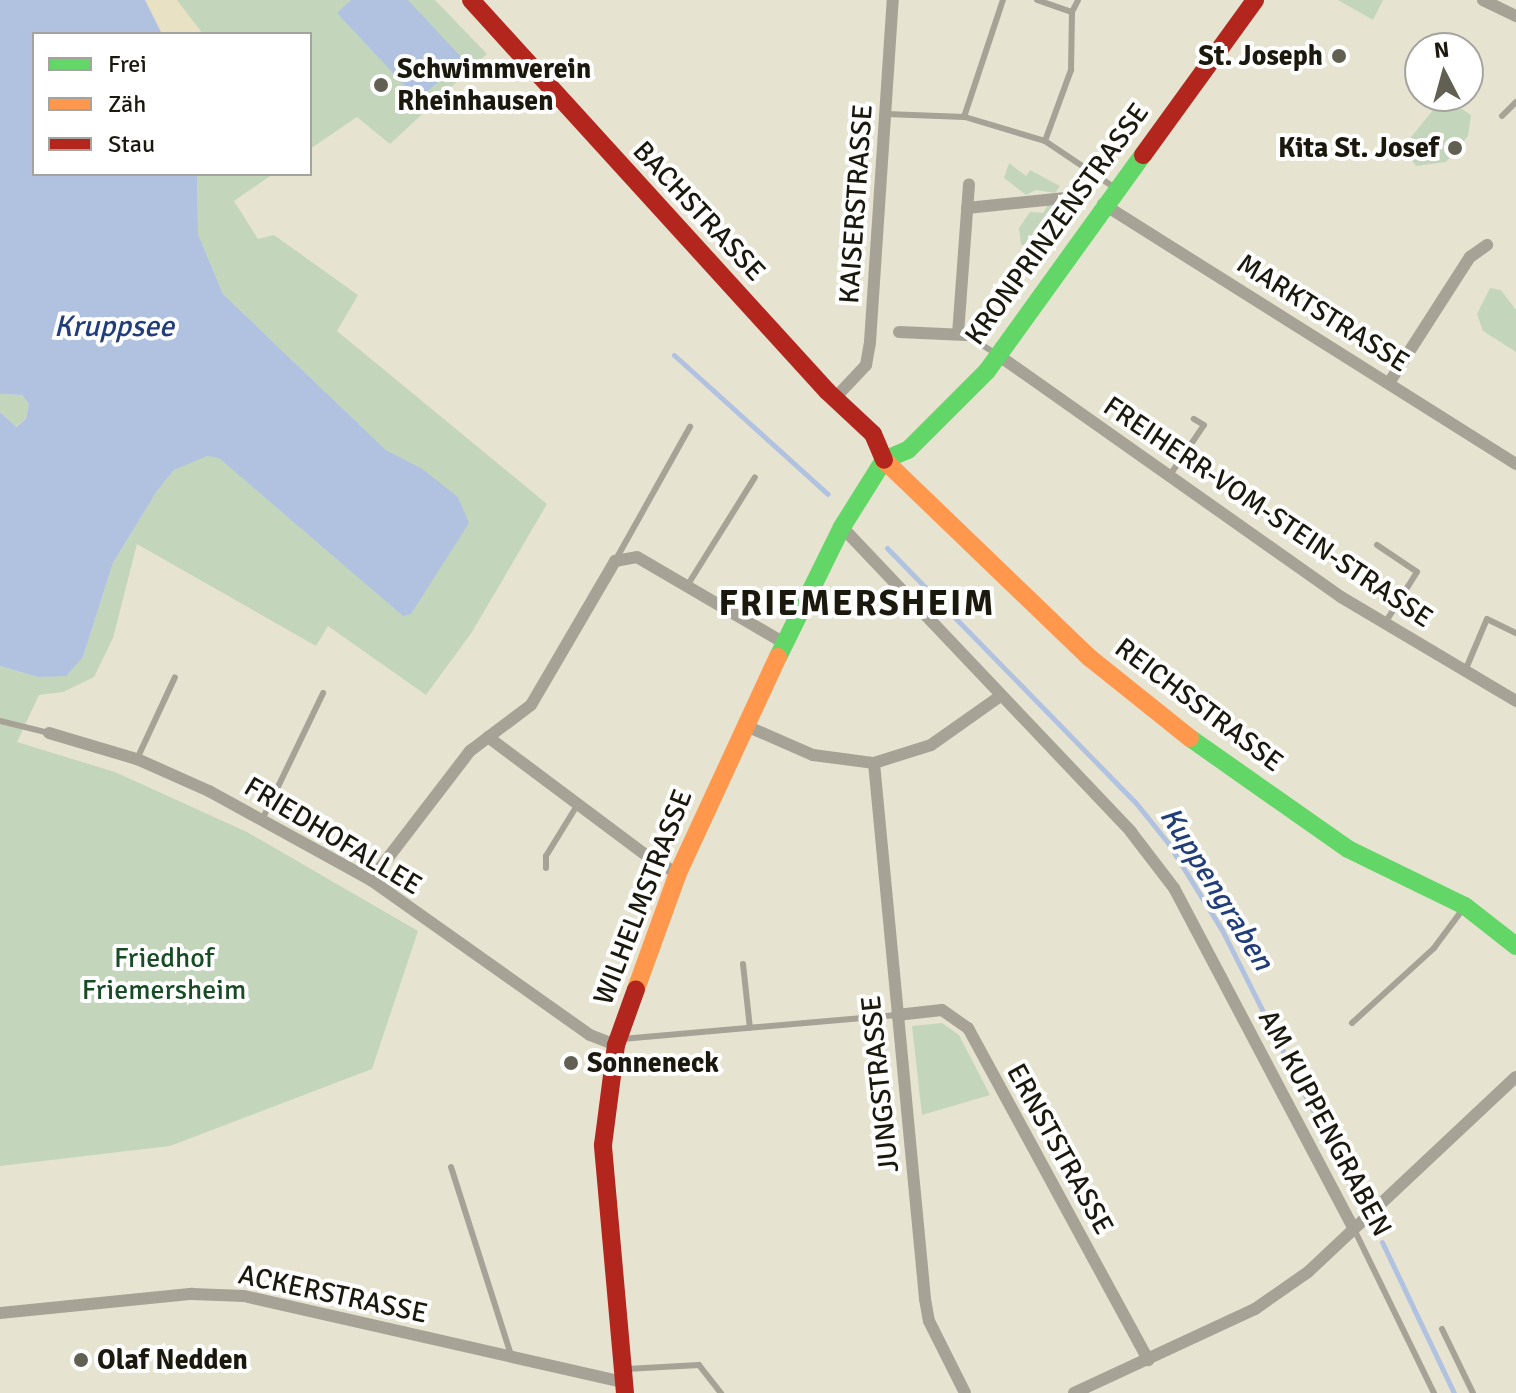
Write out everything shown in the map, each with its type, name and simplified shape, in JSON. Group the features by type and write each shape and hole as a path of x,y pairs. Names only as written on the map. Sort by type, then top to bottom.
{"street":[{"name":"BACHSTRASSE","path":"471,0 834,399 873,434 884,460"},
{"name":"KAISERSTRASSE","path":"834,399 856,378 868,353 893,0"},
{"name":"KRONPRINZENSTRASSE","path":"884,460 908,450 953,410 998,355 1103,204 1255,0"},
{"path":"1483,0 1516,16"},
{"path":"899,332 962,335 969,184"},
{"path":"967,208 1075,197"},
{"name":"MARKTSTRASSE","path":"1103,204 1516,464"},
{"path":"1389,383 1470,257 1487,245"},
{"name":"FREIHERR-VOM-STEIN-STRASSE","path":"998,355 1385,623 1516,701"},
{"name":"WILHELMSTRASSE","path":"624,1381 603,1145 617,1042 678,873 744,725 842,527 884,460"},
{"name":"REICHSSTRASSE","path":"884,460 1090,658 1159,716 1348,849 1465,906 1516,946"},
{"name":"AM KUPPENGRABEN","path":"842,527 999,697 1131,832 1174,888 1353,1227"},
{"path":"371,880 470,751 531,705 615,561 637,557 784,643"},
{"path":"744,725 813,755 874,763 931,745 999,697"},
{"name":"FRIEDHOFALLEE","path":"49,733 137,759 262,820 371,880 590,1035 617,1042"},
{"path":"488,737 678,873"},
{"name":"JUNGSTRASSE","path":"874,763 925,1299 929,1321 965,1393"},
{"name":"ERNSTSTRASSE","path":"897,1015 942,1010 968,1028 1148,1360"},
{"path":"1074,1393 1255,1309 1308,1272 1516,1077"},
{"name":"ACKERSTRASSE","path":"0,1313 192,1294 244,1296 512,1359 624,1381"}],"lane":[{"path":"964,117 1003,0"},
{"path":"1037,0 1072,12"},
{"path":"1045,141 1071,70 1072,12 1078,0"},
{"path":"1502,116 1516,102"},
{"path":"886,114 964,117 1045,141 1115,188"},
{"path":"962,335 998,355"},
{"path":"1169,476 1204,425 1194,419"},
{"path":"615,561 690,427"},
{"path":"687,586 755,477"},
{"path":"1377,545 1417,572 1385,623"},
{"path":"1465,671 1487,619 1516,633"},
{"path":"137,759 175,677"},
{"path":"262,820 323,693"},
{"name":"FRIEDHOFALLEE","path":"0,721 49,733"},
{"path":"546,868 546,856 578,804"},
{"path":"1352,1023 1434,948 1465,906"},
{"path":"743,964 750,1028"},
{"path":"617,1042 897,1015"},
{"path":"451,1167 512,1359"},
{"name":"AM KUPPENGRABEN","path":"1353,1227 1434,1393"},
{"path":"1442,1329 1473,1393"},
{"path":"624,1381 699,1365 721,1393"}],"green space":[{"name":"Schwimmverein Rheinhausen","path":"145,0 435,0 487,54 390,144 357,117 312,148 312,32 161,32"},
{"path":"1338,0 1383,0 1373,20"},
{"path":"1431,112 1466,112 1471,115 1468,136 1446,162 1416,166 1406,151 1408,141"},
{"path":"1009,163 1026,176 1030,170 1060,186 1055,193 1036,190 1026,195 1004,178"},
{"name":"Friedhof Friemersheim","path":"197,176 270,176 234,201 258,239 274,235 358,295 337,331 547,504 472,632 426,695 328,626 316,646 137,544 113,638 94,677 63,692 39,695 17,742 115,772 247,832 418,931 372,1069 170,1146 0,1166 0,666 38,677 66,675 83,657 113,563 157,491 174,470 194,460 207,456 421,468 386,450 223,294 198,234"},
{"path":"1048,205 1061,208 1030,250 1021,244 1019,228 1030,212 1043,213"},
{"path":"1490,288 1501,290 1516,310 1516,352 1483,331 1477,314"},
{"path":"0,394 22,395 29,404 26,419 15,427 0,412"},
{"path":"942,1023 959,1035 990,1095 922,1115 912,1026"}],"sand":[{"path":"145,0 177,0 201,32 161,32"}],"water":[{"name":"Kruppsee","path":"0,0 145,0 161,32 32,32 32,176 197,176 198,234 223,294 386,450 421,468 458,497 469,523 411,614 403,616 219,458 207,456 174,470 157,491 113,563 83,657 66,676 38,677 0,666 0,412 16,427 26,419 29,404 22,395 0,394"},
{"path":"351,0 408,0 463,59 418,100 337,13"}],"waterway":[{"name":"Kuppengraben","path":"674,355 828,494"},
{"name":"Kuppengraben","path":"887,548 1136,803 1168,843 1222,930 1352,1189"},
{"name":"Kuppengraben","path":"1382,1242 1454,1393"}],"traffic: fast":[{"path":"884,460 908,450 987,371 1143,155"},
{"path":"778,657 842,527 884,460"},
{"path":"1190,738 1348,849 1465,906 1516,946"}],"traffic: slow":[{"path":"884,460 1090,658 1190,738"},
{"path":"636,989 678,873 778,657"}],"traffic: jam":[{"path":"471,0 827,391 873,434 884,460"},
{"path":"1143,155 1255,0"},
{"path":"625,1393 603,1145 616,1045 636,989"}],"place":[{"name":"St. Joseph","path":"1339,56"},
{"name":"Schwimmverein Rheinhausen","path":"381,85"},
{"name":"Kita St. Josef","path":"1455,148"},
{"name":"Sonneneck","path":"571,1063"},
{"name":"Olaf Nedden","path":"81,1360"}],"district":[{"name":"FRIEMERSHEIM","path":"857,604"}]}
